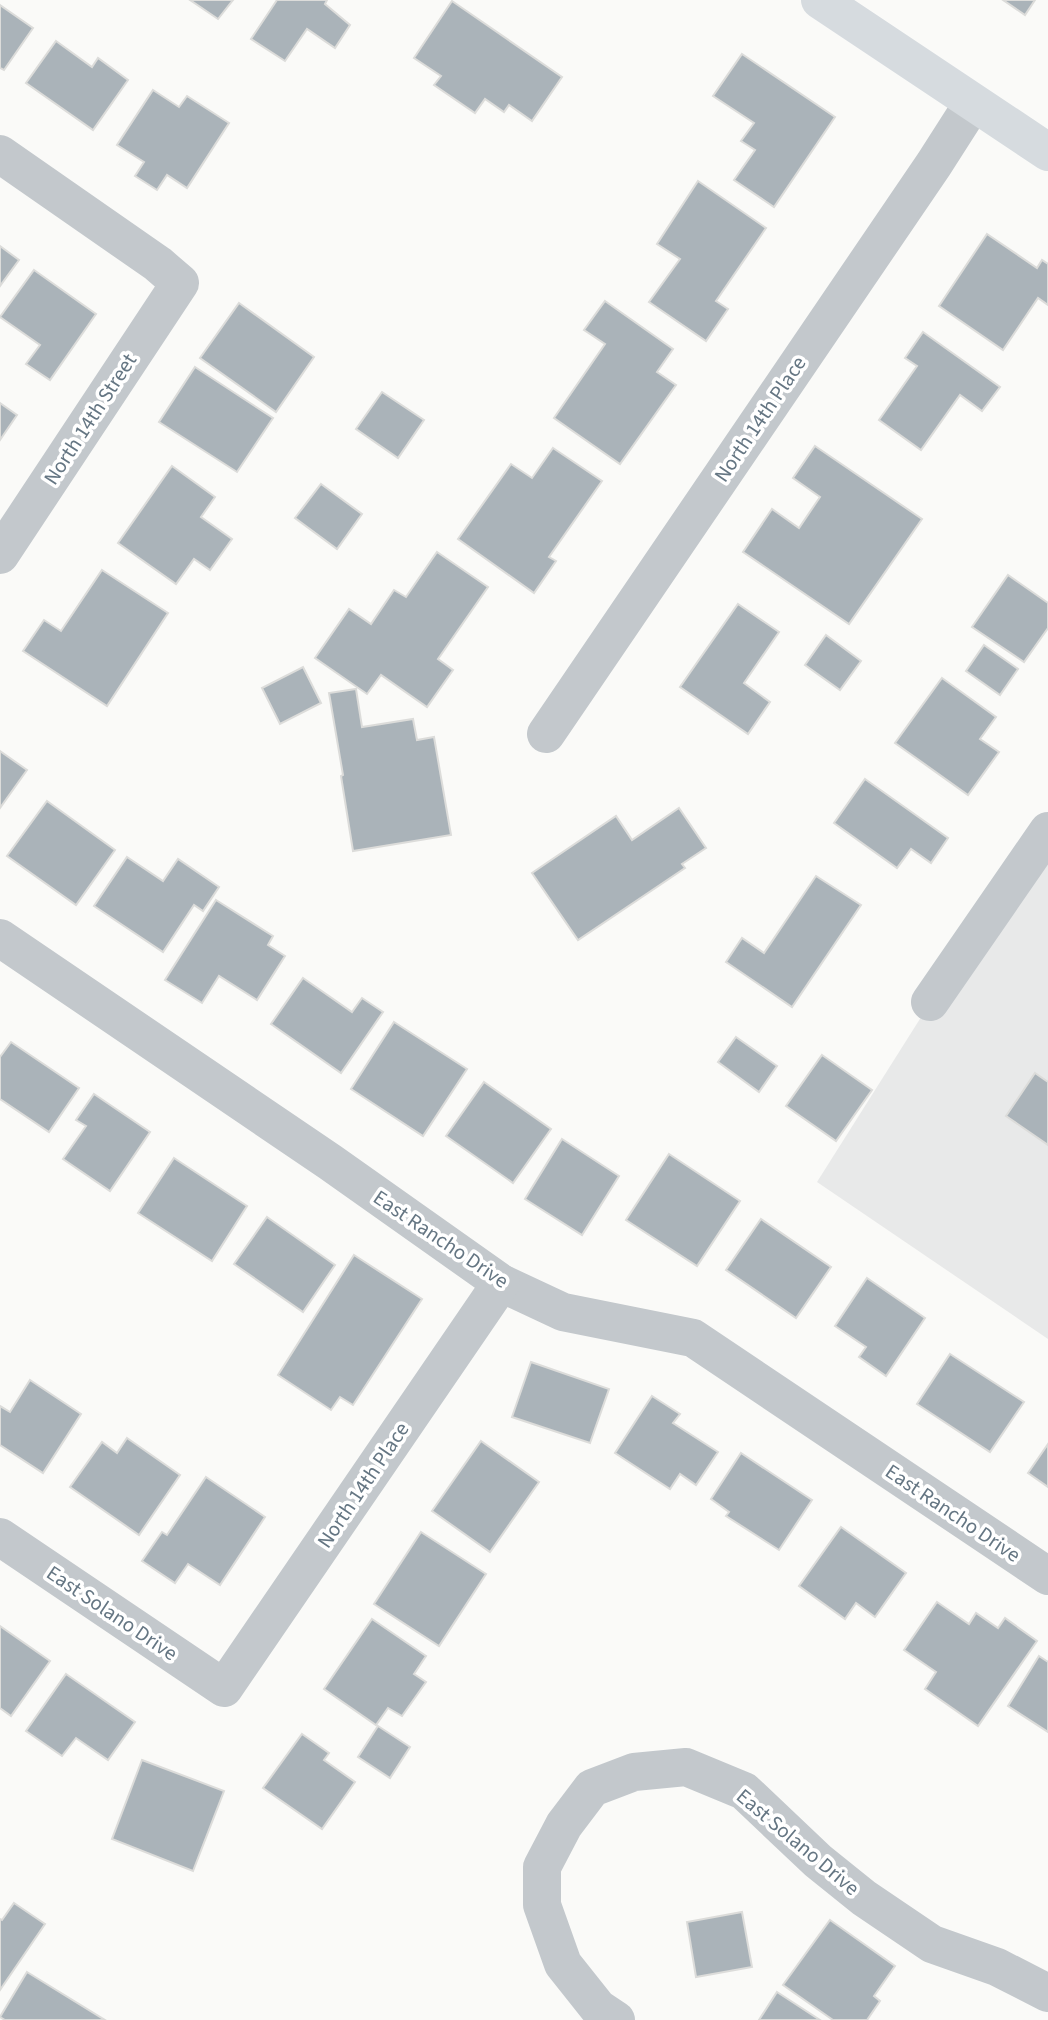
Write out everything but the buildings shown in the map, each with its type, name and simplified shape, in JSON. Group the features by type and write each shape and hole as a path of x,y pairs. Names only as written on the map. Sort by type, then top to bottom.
{"main road":[{"path":"820,0 1048,152"}],"street":[{"name":"North 14th Place","path":"546,734 973,103"},
{"name":"North 14th Street","path":"0,154 158,264 180,283 0,555"},
{"path":"930,1002 1048,831"},
{"name":"East Rancho Drive","path":"0,938 318,1154 501,1283 563,1312 693,1338 1048,1576"},
{"name":"North 14th Place","path":"224,1688 501,1283"},
{"name":"East Solano Drive","path":"0,1537 224,1688"},
{"name":"East Solano Drive","path":"615,2020 598,2008 563,1964 542,1905 542,1867 564,1825 592,1788 634,1772 686,1767 744,1791 828,1869 864,1898 932,1944 997,1967 1048,1993"}],"shaded area":[{"path":"1048,816 1048,1339 817,1182"}]}
